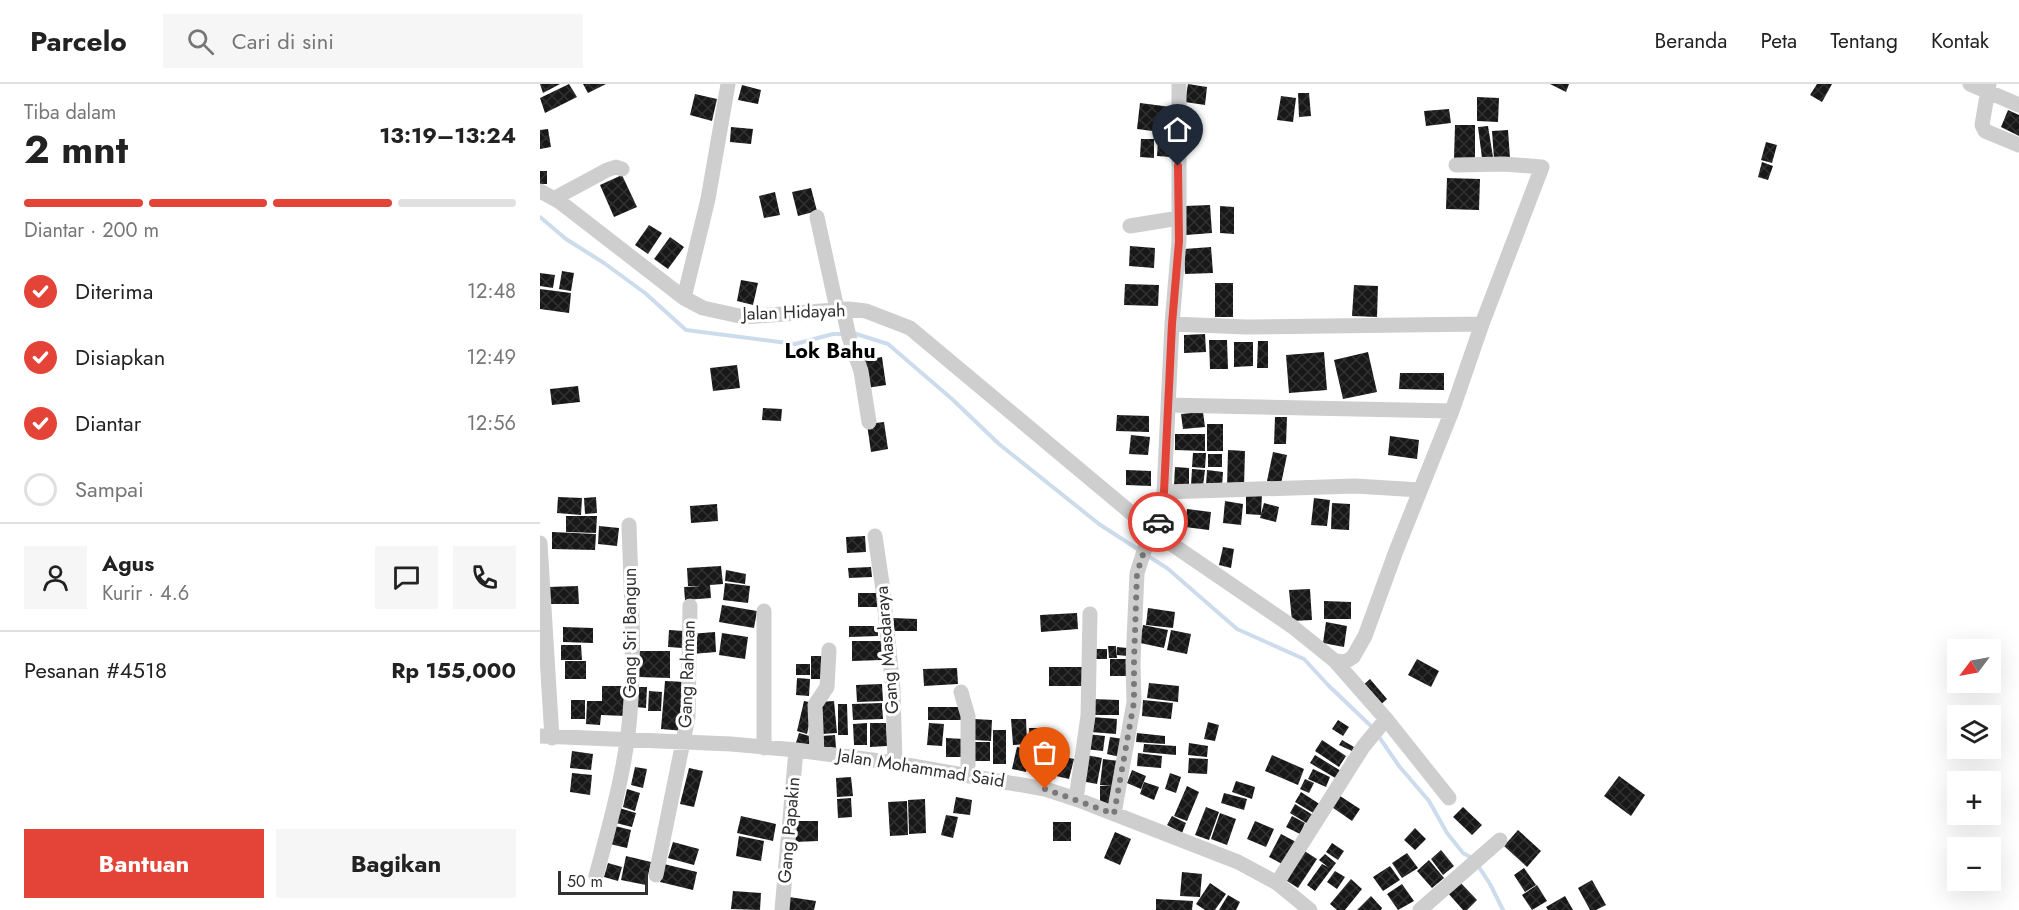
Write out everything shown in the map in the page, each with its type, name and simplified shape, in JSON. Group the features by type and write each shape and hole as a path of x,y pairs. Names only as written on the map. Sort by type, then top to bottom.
{"street":[{"path":"684,298 708,199 728,84"},
{"path":"1114,814 1134,702 1137,573 1151,537 1164,492 1172,324 1179,241 1179,84"},
{"path":"1970,84 1987,88 2019,105"},
{"path":"1987,88 1982,125 1985,131 2019,145"},
{"path":"1335,661 1346,662 1353,657 1365,636 1542,168 1504,164 1456,165"},
{"path":"555,198 607,170 622,169"},
{"name":"Jalan Hidayah","path":"540,192 555,198 684,298 703,308 744,317 844,320 866,310 910,328 1151,537 1293,627 1335,661 1383,723 1449,798"},
{"path":"817,217 844,320 861,371 869,422"},
{"path":"1130,226 1179,218"},
{"path":"1172,324 1246,327 1482,324"},
{"path":"1168,405 1452,411"},
{"path":"1164,492 1344,486 1420,490"},
{"name":"Gang Sri Bangun","path":"596,876 614,807 630,715 632,674 629,525"},
{"name":"Gang Masdaraya","path":"874,536 883,590 892,678 895,764"},
{"path":"540,543 546,737"},
{"name":"Gang Rahman","path":"656,875 688,717 690,606"},
{"path":"764,611 764,748"},
{"path":"1076,799 1088,716 1090,614"},
{"path":"817,753 815,705 827,687 829,650"},
{"path":"961,692 968,716 968,776"},
{"path":"1277,883 1363,747 1383,723"},
{"name":"Jalan Mohammad Said","path":"546,737 684,742 796,750 1021,784 1076,799 1238,862 1277,883 1310,910"},
{"name":"Gang Papakin","path":"782,910 796,750"},
{"path":"1420,910 1500,840"}],"building":[{"path":"540,84 560,84 543,93"},
{"path":"569,84 577,97 545,113 540,98"},
{"path":"583,84 606,84 588,93"},
{"path":"1188,84 1207,87 1205,105 1185,102"},
{"path":"1550,84 1569,84 1566,92"},
{"path":"1817,84 1832,84 1822,102 1810,95"},
{"path":"742,85 761,90 758,104 738,100"},
{"path":"1298,93 1309,93 1311,116 1299,117"},
{"path":"695,94 717,99 712,121 690,115"},
{"path":"1281,96 1296,98 1293,122 1277,120"},
{"path":"1477,97 1499,98 1498,122 1477,121"},
{"path":"1140,103 1171,107 1168,133 1137,129"},
{"path":"1449,109 1451,123 1426,126 1424,111"},
{"path":"2008,110 2019,115 2019,136 2001,127"},
{"path":"1455,125 1475,125 1475,159 1454,159"},
{"path":"1488,126 1493,157 1482,158 1478,127"},
{"path":"731,127 753,129 751,144 730,142"},
{"path":"548,129 551,147 540,149 540,130"},
{"path":"1508,130 1510,158 1494,159 1492,131"},
{"path":"1141,139 1154,139 1154,158 1140,157"},
{"path":"1158,140 1172,141 1171,157 1157,156"},
{"path":"1766,142 1777,145 1772,163 1761,160"},
{"path":"1762,162 1773,166 1768,180 1758,177"},
{"path":"540,171 547,171 547,184 540,184"},
{"path":"622,175 637,207 614,217 600,185"},
{"path":"1447,178 1480,179 1479,210 1446,209"},
{"path":"811,188 817,211 798,216 792,192"},
{"path":"775,192 780,215 764,218 759,196"},
{"path":"1210,205 1212,233 1186,235 1185,206"},
{"path":"1220,206 1234,207 1234,234 1220,233"},
{"path":"649,225 662,233 648,254 635,245"},
{"path":"670,237 684,247 668,269 654,259"},
{"path":"1130,246 1155,248 1154,268 1129,266"},
{"path":"1211,247 1213,273 1185,274 1184,249"},
{"path":"562,271 574,273 571,291 559,289"},
{"path":"540,273 555,275 553,288 540,286"},
{"path":"741,280 758,283 753,305 737,301"},
{"path":"1215,283 1233,283 1233,317 1215,317"},
{"path":"1125,284 1159,285 1158,306 1124,305"},
{"path":"1354,285 1378,286 1377,317 1352,316"},
{"path":"540,289 571,293 569,313 540,309"},
{"path":"1205,334 1206,352 1184,353 1184,335"},
{"path":"1209,340 1227,340 1228,369 1210,369"},
{"path":"1258,341 1268,341 1268,368 1257,368"},
{"path":"1234,342 1253,342 1253,366 1234,367"},
{"path":"1324,352 1327,390 1289,393 1286,355"},
{"path":"1368,352 1377,392 1343,399 1334,360"},
{"path":"882,357 886,385 867,388 863,360"},
{"path":"737,365 740,388 713,391 710,368"},
{"path":"1400,373 1444,373 1444,390 1399,389"},
{"path":"578,386 580,402 552,405 550,389"},
{"path":"763,408 782,409 781,421 762,420"},
{"path":"1203,412 1205,427 1183,429 1181,414"},
{"path":"1117,415 1149,416 1149,432 1116,431"},
{"path":"1275,417 1287,417 1286,444 1274,444"},
{"path":"884,422 888,449 871,452 867,424"},
{"path":"1207,424 1223,424 1223,451 1207,451"},
{"path":"1175,434 1205,434 1205,451 1175,450"},
{"path":"1131,435 1150,437 1148,455 1129,454"},
{"path":"1390,436 1419,440 1417,459 1388,455"},
{"path":"1228,450 1245,451 1244,487 1227,487"},
{"path":"1273,452 1287,455 1281,484 1267,481"},
{"path":"1193,453 1206,453 1205,468 1192,467"},
{"path":"1208,454 1222,454 1222,467 1208,467"},
{"path":"1175,467 1189,468 1189,486 1174,485"},
{"path":"1192,469 1205,470 1203,486 1191,485"},
{"path":"1126,470 1151,471 1151,486 1126,485"},
{"path":"1207,470 1223,472 1222,487 1206,486"},
{"path":"1246,494 1262,494 1261,515 1246,514"},
{"path":"558,497 582,498 581,515 557,513"},
{"path":"596,497 597,513 585,514 584,498"},
{"path":"1314,498 1330,500 1327,526 1311,525"},
{"path":"1225,501 1243,504 1241,525 1223,523"},
{"path":"1264,503 1279,507 1276,522 1260,518"},
{"path":"1332,503 1350,504 1349,530 1331,529"},
{"path":"717,504 718,521 691,523 690,506"},
{"path":"1187,509 1211,512 1209,530 1185,527"},
{"path":"566,516 597,516 596,533 566,532"},
{"path":"599,526 619,528 617,546 598,544"},
{"path":"552,532 596,534 595,550 552,549"},
{"path":"865,536 866,552 847,553 846,537"},
{"path":"1223,547 1234,549 1231,568 1219,565"},
{"path":"721,566 723,584 710,585 711,598 685,600 684,587 701,586 688,586 687,568"},
{"path":"871,567 872,577 849,578 848,568"},
{"path":"726,570 746,574 745,584 725,581"},
{"path":"725,583 750,586 748,603 723,600"},
{"path":"578,586 579,604 548,604 548,587"},
{"path":"1310,589 1312,620 1292,621 1289,590"},
{"path":"858,593 878,593 878,607 858,607"},
{"path":"1324,601 1351,602 1351,619 1324,619"},
{"path":"722,605 757,611 754,628 719,622"},
{"path":"1148,608 1175,612 1173,628 1146,625"},
{"path":"1077,613 1078,629 1041,632 1040,615"},
{"path":"893,618 917,619 917,631 893,631"},
{"path":"1326,622 1347,626 1344,647 1323,643"},
{"path":"1143,625 1168,630 1164,648 1140,643"},
{"path":"849,626 878,626 878,636 849,637"},
{"path":"563,627 593,628 593,643 563,642"},
{"path":"669,630 684,631 683,648 668,647"},
{"path":"1171,630 1191,634 1187,654 1167,650"},
{"path":"715,632 716,652 692,654 690,634"},
{"path":"722,633 748,637 745,659 719,655"},
{"path":"852,641 881,641 882,660 852,661"},
{"path":"561,645 581,645 582,660 561,660"},
{"path":"1108,646 1116,646 1117,658 1109,658"},
{"path":"1117,647 1127,648 1127,656 1117,655"},
{"path":"1091,649 1107,649 1107,659 1092,659"},
{"path":"638,651 670,651 670,678 638,677"},
{"path":"811,656 826,656 825,679 811,679"},
{"path":"1110,659 1126,659 1127,676 1110,676"},
{"path":"1417,659 1439,671 1431,687 1408,675"},
{"path":"565,661 586,661 586,679 565,679"},
{"path":"796,664 810,664 810,675 796,675"},
{"path":"1049,667 1083,667 1083,686 1049,686"},
{"path":"957,668 958,684 924,686 923,669"},
{"path":"797,678 810,679 809,696 796,695"},
{"path":"1370,679 1387,699 1378,707 1361,687"},
{"path":"665,681 688,682 685,731 661,729"},
{"path":"1149,683 1179,686 1178,702 1147,698"},
{"path":"882,684 883,701 857,702 856,685"},
{"path":"602,686 627,686 626,716 601,715 600,725 586,724 587,701 602,701"},
{"path":"636,687 647,687 646,708 636,707"},
{"path":"649,691 662,692 661,711 648,711"},
{"path":"1092,699 1119,700 1119,715 1092,715"},
{"path":"571,700 585,700 585,719 571,719"},
{"path":"1143,700 1173,703 1171,719 1142,716"},
{"path":"804,701 814,703 807,734 797,731"},
{"path":"834,701 837,733 822,734 819,702"},
{"path":"882,703 883,719 853,720 852,704"},
{"path":"838,704 847,704 848,735 838,735"},
{"path":"928,707 962,707 962,720 928,720"},
{"path":"1092,717 1117,719 1116,734 1091,732"},
{"path":"974,719 992,720 991,741 974,740"},
{"path":"1011,719 1026,719 1027,744 1013,745"},
{"path":"1338,720 1349,727 1343,736 1332,729"},
{"path":"1208,722 1219,725 1215,741 1204,739"},
{"path":"867,723 867,745 854,745 853,724"},
{"path":"870,723 886,723 887,746 870,747"},
{"path":"929,723 944,724 942,746 927,745"},
{"path":"1029,728 1045,728 1045,748 1030,748"},
{"path":"993,730 1006,730 1006,764 993,764"},
{"path":"799,733 813,737 809,751 795,746"},
{"path":"1137,733 1165,736 1165,744 1136,742"},
{"path":"1087,734 1105,736 1103,751 1085,749"},
{"path":"835,735 836,748 821,748 821,736"},
{"path":"1110,737 1123,739 1120,757 1107,754"},
{"path":"946,738 964,739 964,757 946,757"},
{"path":"1322,740 1346,756 1339,767 1315,751"},
{"path":"1342,740 1354,747 1352,751 1339,745"},
{"path":"972,742 990,742 990,761 972,761"},
{"path":"1189,743 1208,746 1207,757 1188,755"},
{"path":"1144,744 1176,746 1176,755 1143,752"},
{"path":"1017,747 1031,750 1026,772 1012,769"},
{"path":"1033,749 1046,752 1041,775 1028,771"},
{"path":"572,751 593,754 591,770 570,768"},
{"path":"1138,753 1162,756 1161,768 1137,766"},
{"path":"1048,754 1060,756 1055,779 1043,777"},
{"path":"1086,755 1102,758 1097,784 1081,781"},
{"path":"1272,755 1304,769 1298,785 1265,771"},
{"path":"1315,755 1341,771 1337,779 1310,763"},
{"path":"1061,756 1074,759 1069,779 1056,776"},
{"path":"1189,758 1208,759 1207,774 1188,773"},
{"path":"1103,759 1119,761 1112,804 1100,804 1100,786 1111,786 1100,785"},
{"path":"635,767 647,769 643,788 631,785"},
{"path":"689,768 703,771 694,807 680,804"},
{"path":"1313,769 1330,777 1326,787 1308,779"},
{"path":"1132,770 1146,776 1141,789 1127,783"},
{"path":"572,773 592,775 590,795 570,792"},
{"path":"1170,773 1181,777 1176,793 1165,789"},
{"path":"1619,776 1645,795 1631,816 1604,796"},
{"path":"851,777 853,796 837,797 836,778"},
{"path":"1305,779 1314,783 1309,793 1300,789"},
{"path":"1236,781 1255,787 1252,799 1232,792"},
{"path":"1144,782 1159,787 1154,800 1140,794"},
{"path":"1187,786 1199,792 1187,821 1174,816"},
{"path":"627,789 640,793 635,811 623,807"},
{"path":"1301,792 1321,805 1315,814 1295,802"},
{"path":"1224,793 1247,799 1244,810 1221,803"},
{"path":"1337,794 1360,809 1352,821 1329,805"},
{"path":"956,797 972,800 970,815 953,813"},
{"path":"851,798 852,817 838,818 837,799"},
{"path":"925,799 926,833 909,834 908,800"},
{"path":"907,801 908,835 890,836 888,802"},
{"path":"1295,804 1313,815 1308,824 1290,813"},
{"path":"616,807 636,813 632,827 612,822"},
{"path":"1206,807 1219,812 1209,840 1195,835"},
{"path":"1463,807 1482,825 1472,835 1453,817"},
{"path":"1220,813 1236,819 1227,845 1211,839"},
{"path":"946,815 958,817 953,838 941,835"},
{"path":"741,816 776,824 773,841 737,833"},
{"path":"1172,816 1186,823 1182,833 1167,825"},
{"path":"1292,816 1305,823 1300,834 1286,827"},
{"path":"794,821 818,821 818,841 795,842"},
{"path":"1255,821 1274,829 1266,847 1247,839"},
{"path":"1053,822 1071,822 1071,841 1053,841"},
{"path":"615,826 631,830 627,848 610,844"},
{"path":"1415,828 1426,839 1415,850 1404,840"},
{"path":"1518,830 1541,851 1527,867 1504,846"},
{"path":"1115,832 1131,839 1120,865 1104,858"},
{"path":"1281,834 1296,842 1284,865 1269,857"},
{"path":"739,836 764,841 761,861 736,856"},
{"path":"673,842 699,849 694,865 668,858"},
{"path":"1332,843 1344,851 1338,860 1326,852"},
{"path":"1303,850 1317,859 1298,888 1284,879"},
{"path":"1441,850 1454,866 1443,875 1431,859"},
{"path":"1407,853 1418,868 1402,878 1392,863"},
{"path":"1325,854 1336,863 1315,891 1307,885 1322,864 1328,867 1319,860"},
{"path":"626,856 651,862 646,885 621,880"},
{"path":"1429,860 1444,878 1432,888 1417,871"},
{"path":"608,863 622,867 618,881 604,877"},
{"path":"664,864 697,872 693,890 660,882"},
{"path":"1390,866 1400,880 1383,891 1373,877"},
{"path":"1524,868 1536,885 1525,892 1514,875"},
{"path":"1335,871 1345,877 1337,889 1327,882"},
{"path":"1182,872 1202,874 1200,897 1180,896"},
{"path":"1351,879 1362,889 1345,910 1337,910 1330,904"},
{"path":"1592,880 1606,905 1596,910 1590,910 1578,888"},
{"path":"1459,881 1477,900 1467,910 1463,910 1447,892"},
{"path":"1210,883 1226,894 1215,910 1205,910 1196,904"},
{"path":"1402,884 1414,901 1398,910 1387,894"},
{"path":"1537,885 1547,901 1532,910 1522,895"},
{"path":"733,891 761,893 760,910 731,909"},
{"path":"1228,895 1240,902 1236,910 1219,910"},
{"path":"1371,896 1382,908 1381,910 1357,910"},
{"path":"1565,896 1573,910 1548,910 1546,907"},
{"path":"789,897 816,901 814,910 787,910"},
{"path":"1156,899 1193,901 1192,910 1156,910"}],"waterway":[{"path":"540,217 566,239 645,293 686,330 795,344 833,334 846,334"},
{"path":"853,333 888,344 952,399 999,444 1099,524 1139,550"},
{"path":"1148,556 1167,568 1237,629 1304,659 1373,728"},
{"path":"1377,734 1399,766 1429,801 1447,833 1463,853 1472,858"},
{"path":"1477,864 1503,910"}],"way so far":[{"path":"1045,789 1114,814 1134,702 1137,573 1147,542 1158,522"}],"district":[{"name":"Lok Bahu","path":"830,351"}],"route":[{"path":"1158,522 1164,492 1172,324 1179,241 1178,166"}]}
